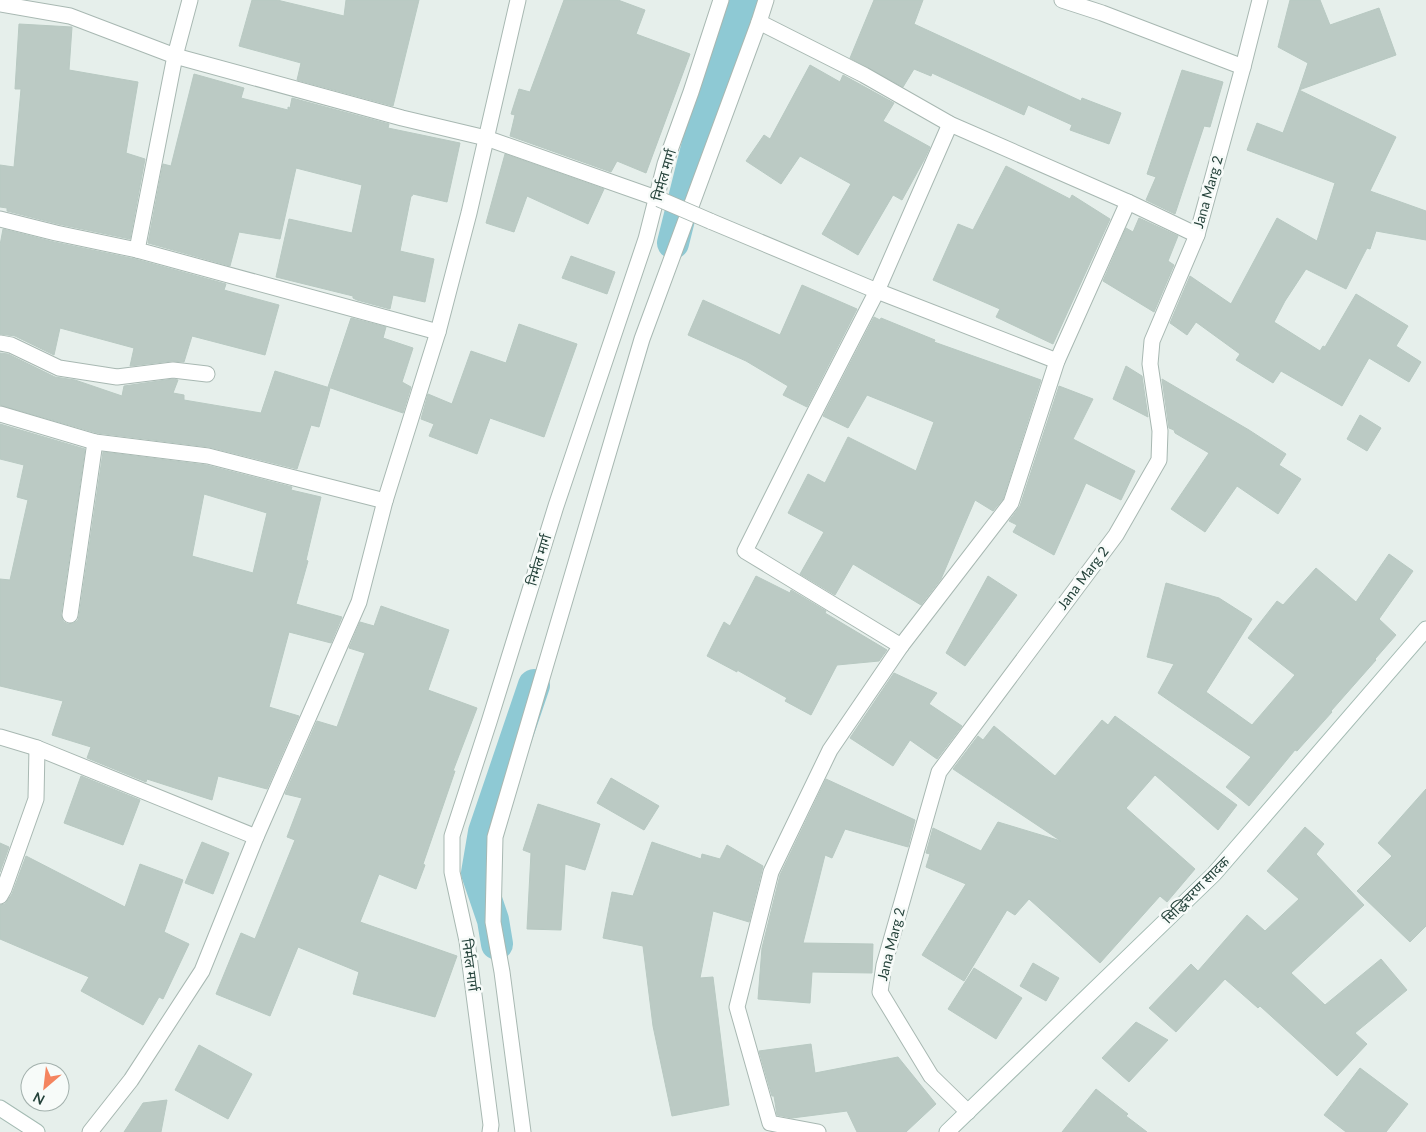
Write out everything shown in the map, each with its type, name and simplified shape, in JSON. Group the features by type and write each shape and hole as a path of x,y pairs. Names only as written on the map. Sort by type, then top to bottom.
{"street":[{"path":"137,250 175,56 190,0"},
{"path":"90,1132 131,1080 202,971 256,836 359,602 385,501 438,332 469,213 518,0"},
{"name":"निर्मल मार्ग","path":"490,1132 491,1126 468,941 452,872 452,836 556,506 646,240 665,164 721,0"},
{"path":"524,1132 493,922 494,837 642,339 766,0"},
{"path":"1062,0 1105,7 1243,67"},
{"name":"Jana Marg 2","path":"968,1112 931,1076 880,992 884,965 939,772 1116,535 1159,460 1160,431 1150,364 1152,341 1196,235 1260,0"},
{"path":"0,4 70,16 175,56 402,118 486,138 658,198 877,291 1057,361"},
{"path":"759,22 864,75 950,124 1128,202 1196,235"},
{"path":"901,646 745,551 877,291 950,124"},
{"path":"818,1132 770,1123 737,1008 771,872 830,750 901,646 1011,503 1057,361 1128,202"},
{"path":"0,219 137,250 438,332"},
{"path":"0,343 11,345 59,368 117,377 173,370 207,374"},
{"path":"0,414 95,442 208,456 385,501"},
{"path":"70,615 95,442"},
{"name":"सिद्धिचरण सादक","path":"947,1132 1214,874 1426,629"},
{"path":"0,737 36,748 256,836"},
{"path":"0,896 36,798 36,748"},
{"path":"0,1108 37,1132"}],"building":[{"path":"252,0 277,0 344,16 346,0 419,0 393,106 297,80 301,63 239,46"},
{"path":"564,0 618,0 645,10 636,34 690,54 646,173 617,161 611,172 510,136 515,115 511,114 519,89 530,92"},
{"path":"874,0 923,0 914,24 1081,101 1082,98 1121,113 1109,144 1070,130 1072,125 1028,105 1024,115 932,73 931,76 914,69 903,87 850,58"},
{"path":"1290,0 1320,0 1330,25 1379,8 1396,55 1299,90 1308,63 1278,47"},
{"path":"19,24 72,27 69,70 138,82 126,153 145,159 130,239 58,224 7,211 7,208 0,207 0,165 14,167 21,89 15,89"},
{"path":"810,65 840,82 843,75 894,103 883,121 930,147 902,200 893,195 858,255 822,234 851,184 800,156 781,184 746,161 764,135 770,139"},
{"path":"1182,70 1223,82 1210,127 1204,126 1175,214 1146,200 1156,177 1147,174"},
{"path":"194,74 244,88 241,98 288,110 292,98 389,124 388,128 460,143 447,202 413,194 411,196 400,251 434,259 425,302 393,295 390,309 357,300 353,296 276,277 289,219 352,233 362,185 296,168 280,239 239,232 230,266 148,243 163,164 171,166"},
{"path":"1299,90 1396,137 1370,191 1426,211 1426,240 1376,231 1370,249 1367,248 1346,289 1306,269 1274,322 1320,351 1323,346 1325,347 1356,294 1408,326 1396,346 1421,362 1409,382 1369,358 1342,406 1281,371 1273,383 1236,360 1240,354 1196,322 1187,335 1170,323 1190,276 1231,304 1277,218 1317,241 1335,183 1247,150 1257,123 1283,133"},
{"path":"505,154 604,189 588,224 527,196 514,232 486,223"},
{"path":"1006,166 1070,199 1072,195 1110,219 1053,344 996,317 1000,309 933,280 958,224 973,230"},
{"path":"1139,218 1178,236 1168,261 1174,265 1154,312 1103,281 1126,228 1133,232"},
{"path":"3,229 135,259 226,284 224,290 279,305 265,355 192,336 184,362 172,361 130,366 134,348 60,328 54,355 15,336 0,334 0,245"},
{"path":"571,256 615,272 607,294 562,278"},
{"path":"802,285 857,309 807,407 783,395 788,386 746,361 688,335 703,300 780,335"},
{"path":"874,317 880,320 881,318 935,340 934,342 1041,380 1003,499 993,511 975,500 941,579 921,605 853,564 835,595 800,574 824,532 788,513 808,474 825,483 848,437 916,471 934,422 867,395 848,428 823,416"},
{"path":"351,318 386,327 383,338 413,348 402,382 411,387 403,413 328,387"},
{"path":"519,324 577,344 544,437 490,418 477,454 429,436 434,424 421,419 428,394 452,404 471,351 506,363"},
{"path":"0,353 8,354 55,377 75,380 122,396 124,386 173,379 178,380 173,393 184,395 184,400 261,413 275,371 330,388 319,427 311,425 297,469 209,447 97,433 0,405"},
{"path":"1126,366 1142,376 1148,417 1113,399"},
{"path":"1162,379 1286,454 1279,465 1301,479 1278,514 1237,486 1205,532 1171,509 1209,453 1169,428"},
{"path":"1059,386 1093,399 1073,439 1135,471 1121,500 1086,483 1054,555 1013,532 1017,525 1009,521 1020,506"},
{"path":"1360,415 1381,428 1367,451 1347,439"},
{"path":"0,424 85,449 61,614 64,622 68,624 74,623 78,620 79,616 103,452 206,465 292,487 291,490 321,497 306,560 308,561 296,604 342,617 331,643 289,632 269,707 299,716 267,789 218,776 212,800 147,779 146,782 87,758 91,747 52,735 63,701 0,686 0,579 10,580 28,500 17,497 24,465 0,459","holes":["204,494 267,513 253,573 192,556"]},
{"path":"1389,554 1413,571 1379,619 1396,635 1332,712 1297,751 1295,750 1249,806 1226,787 1251,757 1158,693 1174,664 1147,657 1166,583 1219,598 1252,619 1206,692 1252,725 1295,675 1248,638 1277,601 1283,605 1316,568 1356,602"},
{"path":"756,576 790,593 791,590 887,650 879,661 837,665 811,715 785,701 787,698 737,670 737,672 707,656 724,622 730,626"},
{"path":"988,576 1017,595 965,666 946,653"},
{"path":"381,606 449,630 428,690 477,708 453,771 455,771 416,889 379,874 360,922 457,956 435,1017 353,994 359,972 298,947 270,1016 216,994 241,933 255,939 295,840 287,837 302,798 285,794 317,721 337,727 365,653 349,648 360,622 374,626"},
{"path":"894,673 937,693 929,704 962,726 937,759 910,740 893,766 850,738"},
{"path":"1115,716 1237,805 1218,830 1155,775 1126,808 1195,869 1167,902 1160,896 1100,963 1029,899 1015,915 1007,910 964,981 922,955 966,884 926,867 930,854 926,853 933,828 981,851 998,822 1061,841 953,769 978,736 983,740 994,726 1055,776 1102,720 1108,725"},
{"path":"81,776 140,800 123,845 64,823"},
{"path":"611,778 659,806 644,830 597,803"},
{"path":"826,779 915,820 908,847 845,829 832,858 825,855 803,943 873,944 872,973 812,972 810,1003 758,999 762,948 780,875"},
{"path":"1426,789 1426,926 1410,942 1357,891 1392,856 1378,843"},
{"path":"538,804 600,824 585,870 565,864 561,930 527,929 531,853 523,850"},
{"path":"1305,827 1324,844 1316,854 1364,905 1291,973 1325,1005 1381,959 1407,990 1355,1033 1367,1044 1337,1076 1260,1006 1258,1008 1225,979 1176,1032 1149,1008 1191,964 1198,971 1247,915 1265,931 1299,899 1267,871"},
{"path":"202,842 229,853 213,894 185,883"},
{"path":"652,842 701,859 702,854 720,859 727,845 763,866 749,922 713,911 700,978 713,977 729,1105 672,1116 653,1026 643,946 603,938 612,892 633,896"},
{"path":"0,843 9,847 0,872"},
{"path":"26,856 125,907 140,864 183,880 164,932 189,944 163,999 159,997 143,1025 81,991 89,977 0,939 0,905 5,904 12,894"},
{"path":"1033,963 1059,978 1046,1001 1020,986"},
{"path":"974,968 1022,998 996,1039 948,1009"},
{"path":"1136,1022 1168,1040 1129,1082 1102,1058"},
{"path":"811,1044 815,1073 898,1057 936,1104 906,1132 857,1132 847,1111 792,1118 777,1115 774,1096 772,1096 759,1051"},
{"path":"199,1045 252,1074 228,1119 175,1090"},
{"path":"1360,1068 1408,1104 1386,1132 1346,1132 1324,1115"},
{"path":"1096,1089 1128,1114 1126,1116 1147,1132 1062,1132"},
{"path":"167,1100 161,1132 124,1132 143,1103"}],"waterway":[{"path":"673,243 709,99 743,0"},
{"path":"497,944 493,920 477,873 484,832 534,685"}]}
